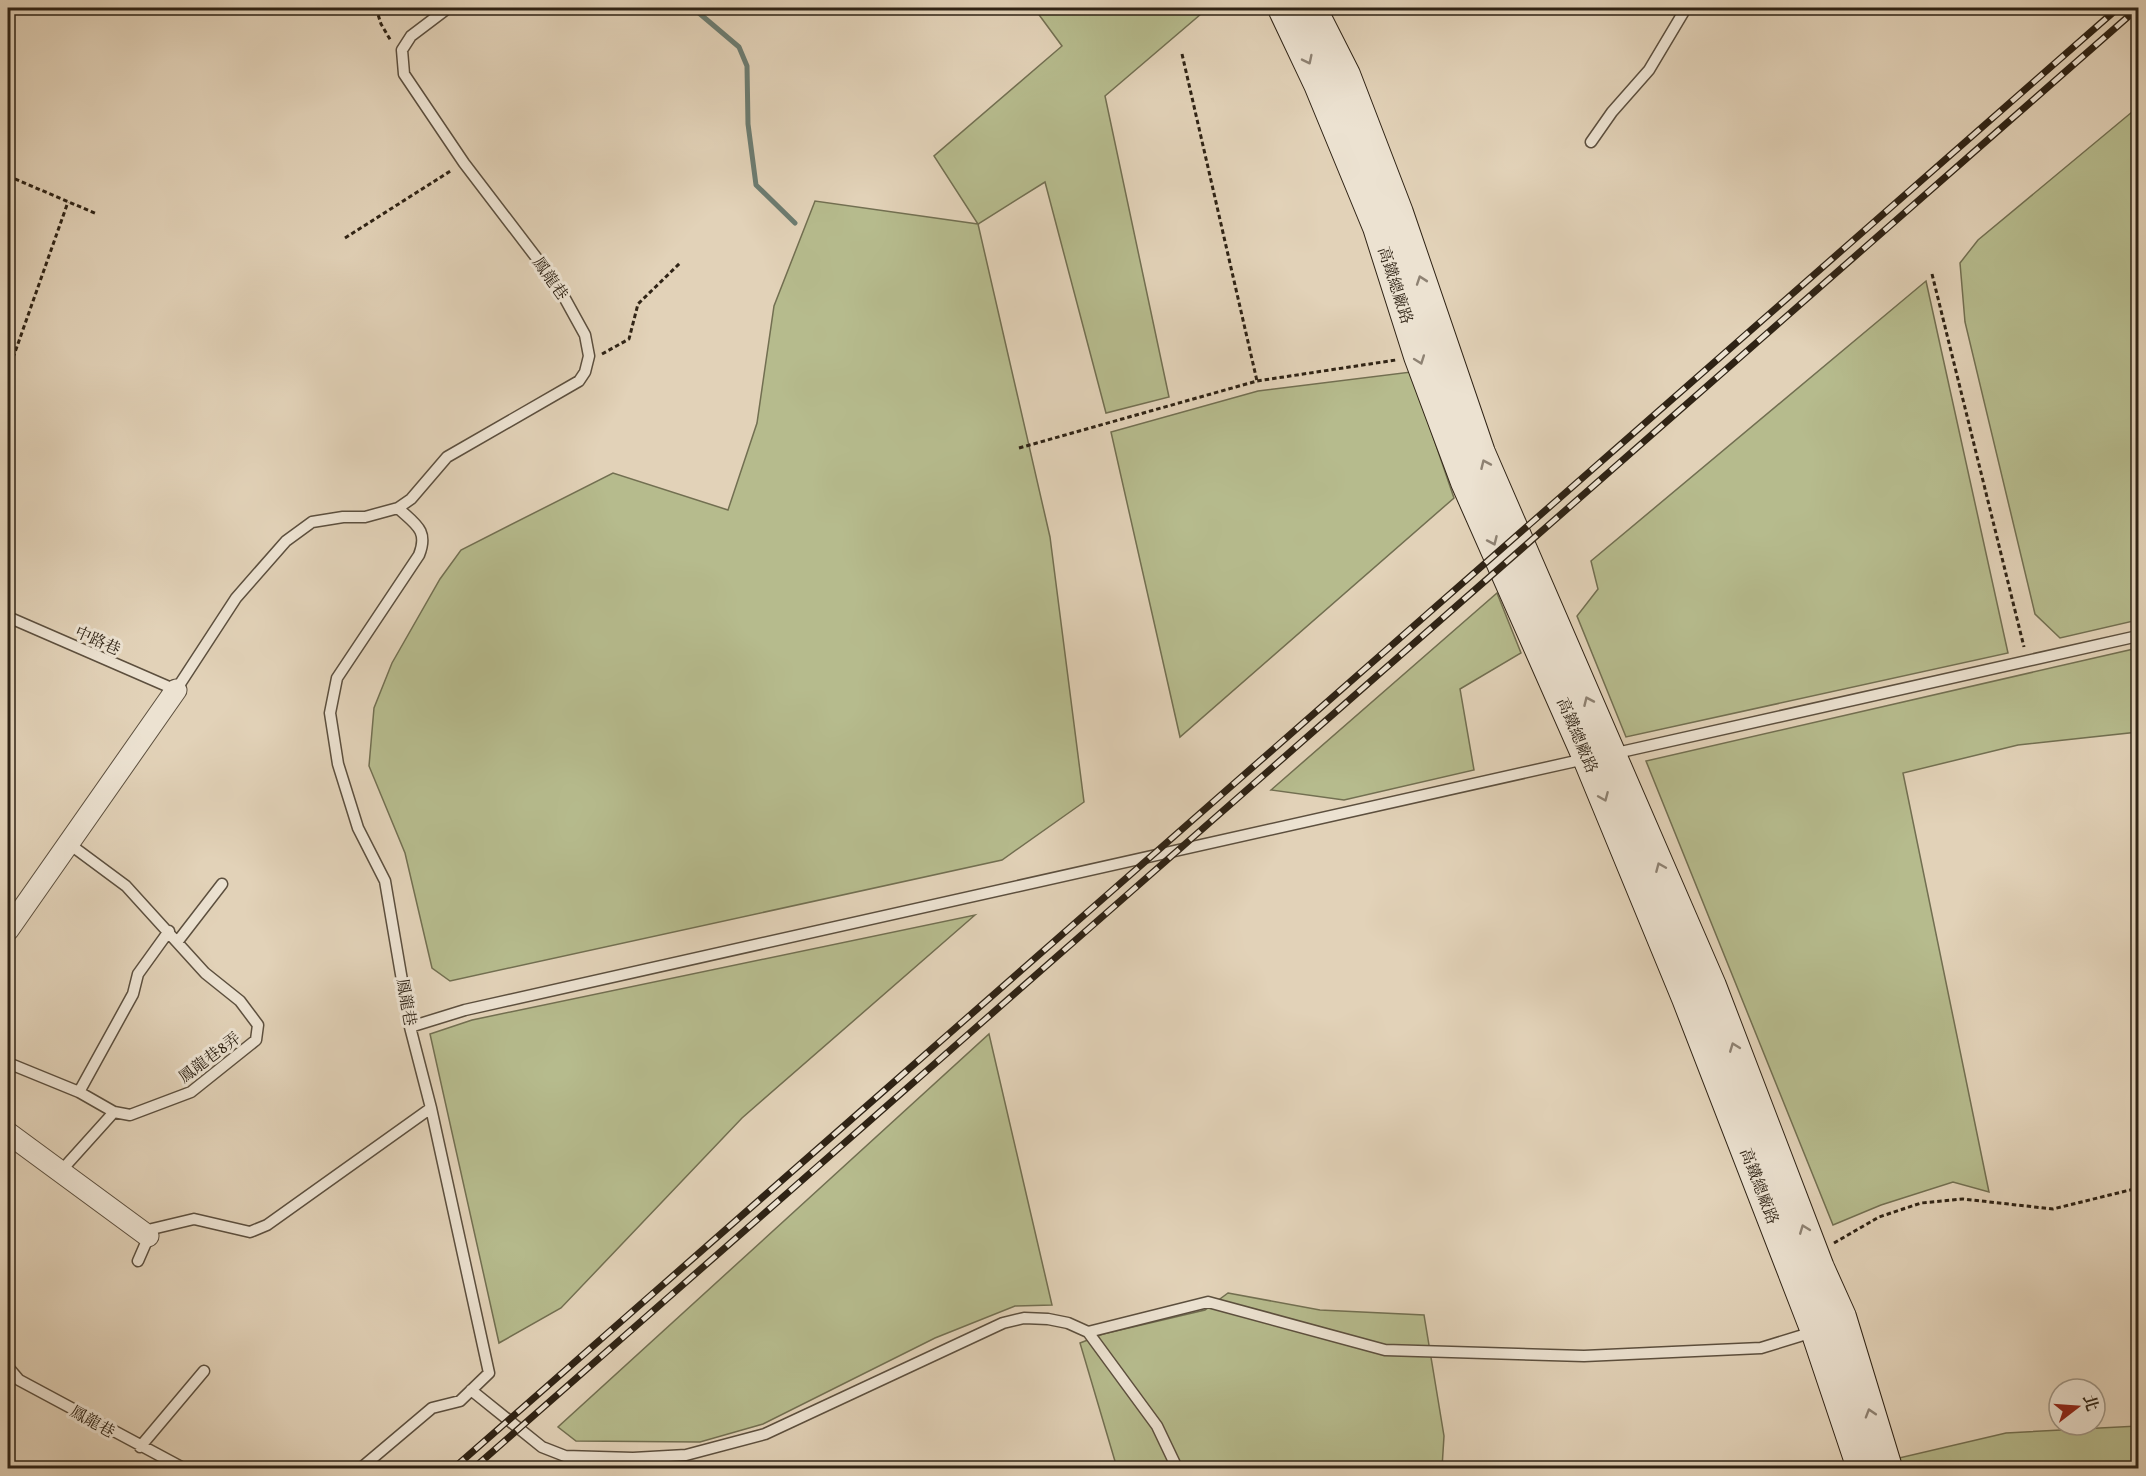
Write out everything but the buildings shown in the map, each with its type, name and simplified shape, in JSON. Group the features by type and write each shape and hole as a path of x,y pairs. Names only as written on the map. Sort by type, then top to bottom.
{"street":[{"name":"高鐵總廠路","path":"1282,8 1319,84 1377,227 1419,356 1466,482 1711,986 1819,1268 1841,1317 1887,1468"},
{"name":"高鐵總廠路","path":"1311,8 1345,75 1398,213 1480,453 1600,756 1687,998 1816,1331 1862,1468"},
{"path":"8,930 176,690"},
{"path":"8,1133 147,1236"}],"lane":[{"path":"402,50 411,36 448,8"},
{"path":"1592,142 1612,112 1649,70 1686,8"},
{"name":"鳳龍巷","path":"402,50 404,74 464,163 558,286 585,335 587,362"},
{"path":"176,690 236,598 286,541 312,522 343,517 365,517 398,508 411,499 447,457 579,381 587,362"},
{"name":"鳳龍巷","path":"361,1468 432,1408 460,1401 489,1373 431,1108 410,1027 385,881 355,818 338,764 330,713 337,678 423,544 421,530 398,508"},
{"name":"中路巷","path":"8,617 176,690"},
{"path":"410,1027 477,1007 2139,636"},
{"name":"鳳龍巷8弄","path":"68,843 126,886 205,973 240,1001 258,1025 256,1040 191,1092 130,1115 114,1112"},
{"path":"178,941 222,884"},
{"path":"79,1092 133,994 138,974 169,932"},
{"path":"8,1063 79,1092 114,1112 60,1172"},
{"path":"138,1261 152,1229 194,1219 250,1232 284,1215 431,1108"},
{"path":"1088,1332 1208,1302 1385,1350 1584,1356 1749,1349 1761,1348 1816,1331"},
{"path":"471,1390 542,1447 566,1456 633,1458 686,1455 765,1434 1003,1323 1024,1318 1048,1319 1068,1323 1088,1332 1157,1426 1177,1468"},
{"name":"鳳龍巷","path":"8,1367 19,1380 140,1447 183,1468"},
{"path":"140,1447 204,1371"}],"path":[{"path":"376,8 386,33 402,50"},
{"path":"1182,54 1257,381"},
{"path":"345,237 464,163"},
{"path":"8,176 97,214"},
{"path":"8,372 68,201"},
{"path":"587,362 629,339 638,304 680,263"},
{"path":"1932,274 2027,661"},
{"path":"1019,448 1257,381 1419,356"},
{"path":"1819,1268 1833,1243 1879,1217 1921,1203 1963,1199 2053,1209 2139,1188"}],"green space":[{"path":"1034,8 1208,8 1105,96 1169,397 1106,413 1045,182 978,224 934,156 1062,46"},
{"path":"2138,107 2138,620 2060,638 2035,614 1965,322 1960,263 1978,240"},
{"path":"815,201 978,224 1050,537 1084,802 1002,860 450,981 432,968 405,853 369,766 374,708 392,663 440,579 461,550 613,473 728,510 757,423 774,306"},
{"path":"1926,281 2008,653 1626,737 1577,616 1598,589 1591,561"},
{"path":"1411,372 1454,498 1180,737 1111,432 1258,391"},
{"path":"1497,593 1521,653 1460,689 1474,770 1344,800 1271,790"},
{"path":"2138,648 2138,732 2018,745 1903,773 1989,1192 1953,1182 1881,1205 1833,1225 1646,761"},
{"path":"975,915 742,1118 561,1308 499,1343 430,1034 472,1020"},
{"path":"989,1034 1052,1305 1015,1306 935,1338 763,1424 700,1442 576,1441 558,1427"},
{"path":"1228,1293 1320,1310 1424,1315 1444,1436 1442,1468 1117,1468 1080,1343 1103,1334 1205,1310"},
{"path":"2138,1426 2138,1468 1903,1468 1899,1458 2006,1433 2047,1431 2047,1437 2107,1437 2107,1428"}],"waterway":[{"path":"693,8 739,47 747,66 748,124 756,185 795,223"}],"railway":[{"path":"454,1468 2118,8"},
{"path":"474,1468 2138,8"}]}
